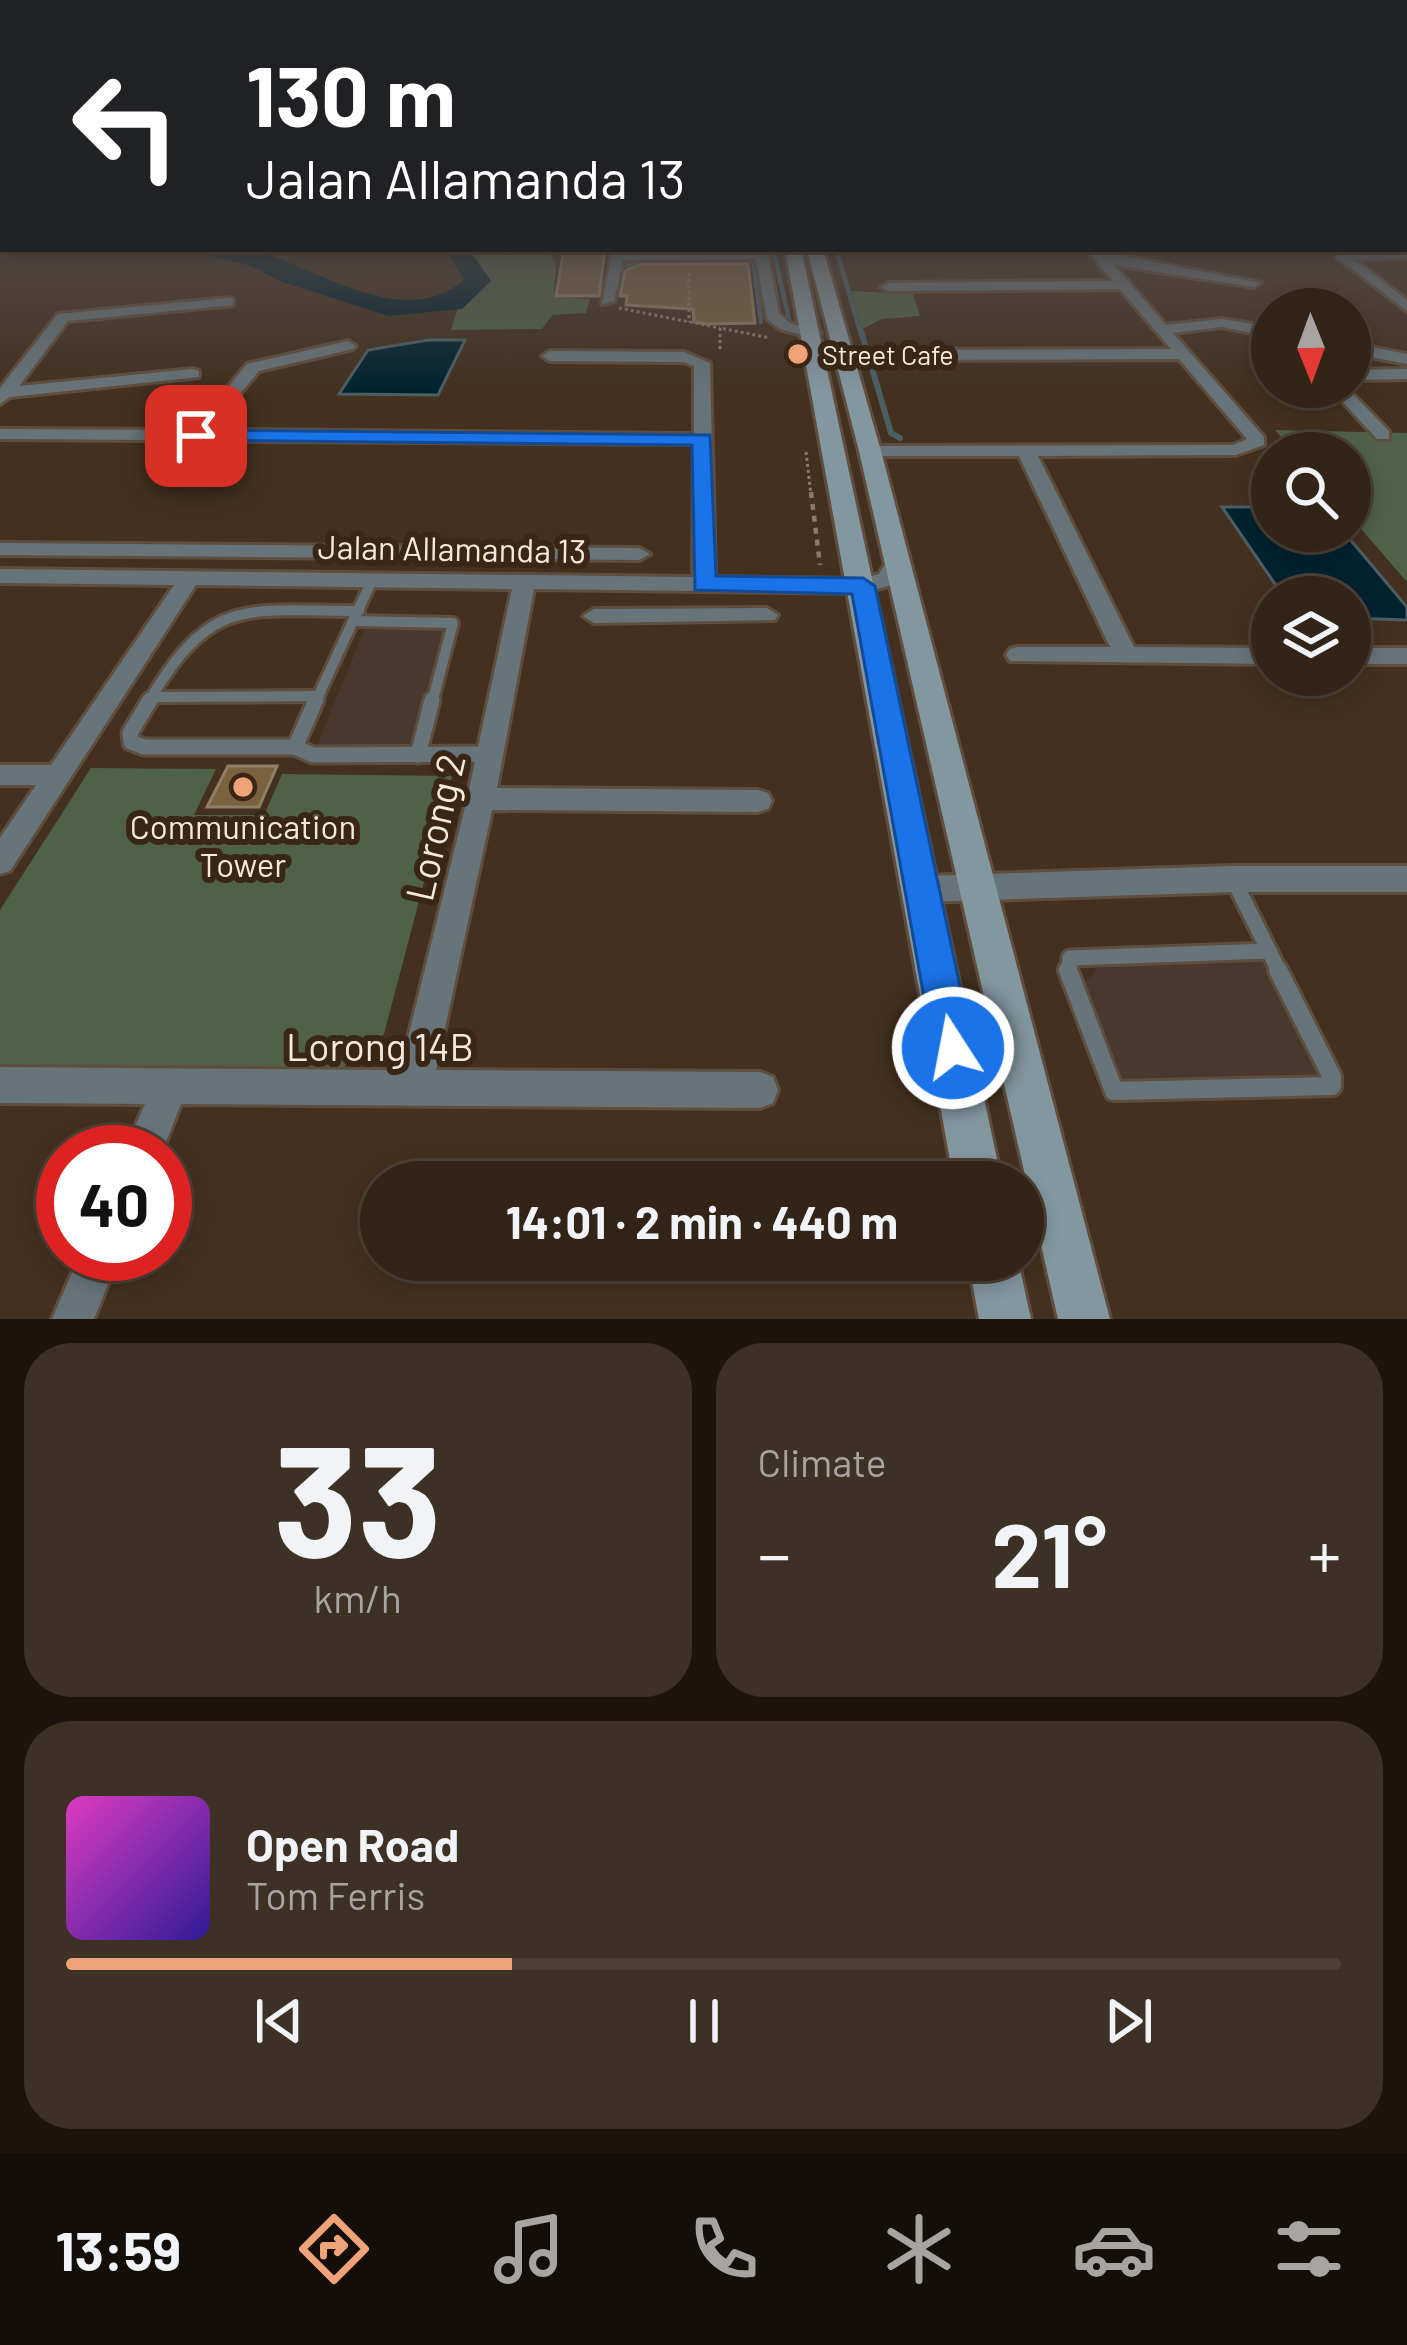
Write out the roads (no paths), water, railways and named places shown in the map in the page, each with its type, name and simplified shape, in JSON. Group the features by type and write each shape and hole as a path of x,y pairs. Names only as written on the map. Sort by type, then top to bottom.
{"street":[{"path":"607,303 615,270"},
{"path":"765,270 772,316 785,326 813,333"},
{"path":"798,270 974,1161"},
{"path":"821,270 870,451 1084,1319"},
{"path":"870,451 1236,450 1258,441 1112,270"},
{"path":"1182,270 1255,283"},
{"path":"1359,270 1407,307"},
{"path":"888,287 1125,285"},
{"path":"3,395 57,320 228,302"},
{"path":"1166,329 1222,323 1251,328"},
{"path":"196,436 253,367 348,346"},
{"path":"1371,352 1407,359"},
{"path":"921,355 1185,354"},
{"path":"550,356 699,360 704,584"},
{"path":"3,395 193,374"},
{"path":"1371,375 1407,374"},
{"path":"1357,408 1383,435"},
{"path":"0,434 702,439"},
{"path":"1026,451 1126,655"},
{"path":"407,581 416,552"},
{"path":"4,553 639,554"},
{"path":"863,586 886,579 895,566"},
{"name":"Jalan Allamanda 13","path":"0,576 863,586"},
{"path":"0,862 190,578"},
{"name":"Lorong 2","path":"415,1087 481,799 524,582"},
{"path":"641,616 645,584"},
{"path":"594,616 767,615"},
{"path":"1018,656 1251,656"},
{"path":"1371,656 1407,656"},
{"path":"0,775 58,775"},
{"path":"481,799 758,800"},
{"path":"922,889 1407,879"},
{"name":"Lorong 14B","path":"0,1085 760,1090"},
{"path":"154,1125 170,1086"},
{"path":"73,1319 89,1281"},
{"path":"997,1281 1005,1319"}],"lane":[{"path":"295,746 372,580"},
{"path":"418,755 453,623 357,616 224,617 191,639 130,733 131,742 144,747 295,746 313,755 418,755 490,754"},
{"path":"154,697 320,696"},
{"path":"1233,879 1270,951 1332,1077 1332,1086 1114,1091 1067,966 1070,958 1270,951"}],"water":[{"path":"428,340 465,340 438,395 339,394 368,350"},
{"path":"1222,507 1251,507 1251,549"},
{"path":"1253,552 1361,552 1407,607 1407,620 1371,619 1371,576 1270,576"}],"waterway":[{"path":"277,270 388,308 453,303 478,281 468,270"},
{"path":"754,270 761,322"},
{"path":"778,270 791,328"},
{"path":"842,270 861,334"},
{"path":"861,331 891,433 900,438"}],"place":[{"name":"Street Cafe","path":"798,354"},
{"name":"Communication Tower","path":"243,787"}]}
